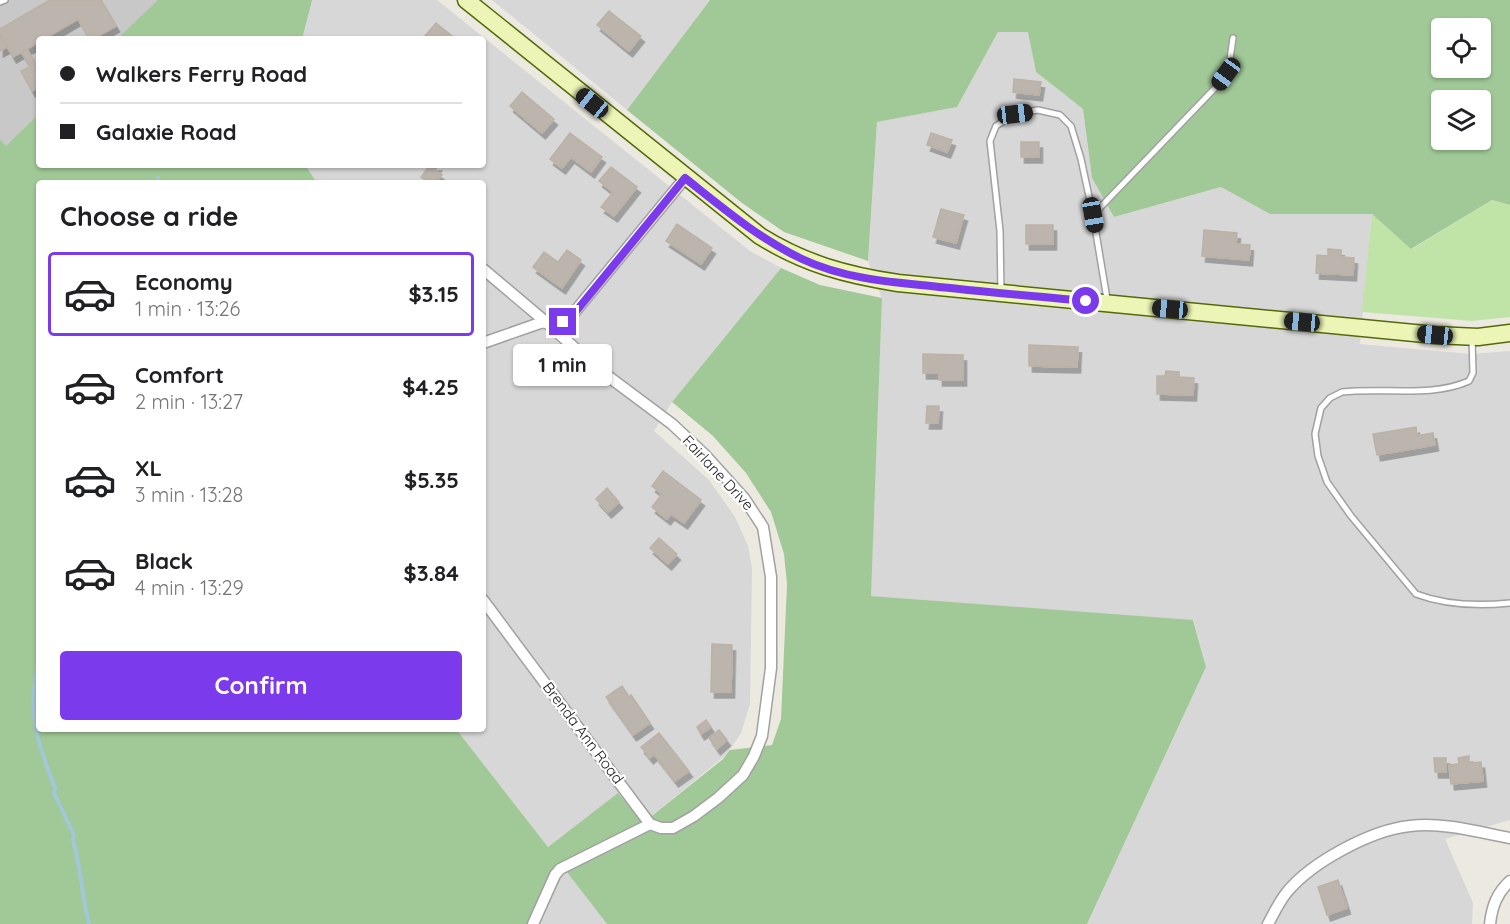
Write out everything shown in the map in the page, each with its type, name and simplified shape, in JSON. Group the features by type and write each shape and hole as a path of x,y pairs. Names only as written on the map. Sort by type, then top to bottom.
{"street":[{"path":"466,0 760,236 804,260 829,269 857,277 898,283 1435,335 1472,336 1510,333"},
{"path":"486,342 540,323 563,322 573,315 685,178"},
{"name":"Fairlane Drive","path":"486,271 548,323 597,368 672,424 706,456 744,498 764,527 771,577 771,668 762,736 743,775 698,813 674,828 661,828 650,824"},
{"name":"Brenda Ann Road","path":"486,604 650,824"},
{"path":"533,924 555,875 560,869 571,861 650,824"},
{"path":"1268,924 1280,902 1300,880 1326,860 1374,834 1410,825 1435,825 1510,838"},
{"path":"1490,924 1495,899 1510,881"}],"lane":[{"path":"0,2 5,0"},
{"path":"1093,215 1216,87 1229,66 1233,38"},
{"path":"1001,293 1000,231 990,141 996,126 1015,114 1038,111 1060,115 1071,126 1093,215 1108,303"},
{"path":"1472,336 1473,373 1469,381 1458,386 1433,390 1342,392 1330,398 1321,408 1315,434 1318,456 1326,482 1351,516 1416,594 1431,600 1490,605 1510,603"}],"shaded area":[{"path":"0,0 312,0 303,36 36,36 36,168 307,168 315,180 36,180 36,185 0,139"},
{"path":"312,0 437,0 482,36 303,36"},
{"path":"492,0 710,0 627,110"},
{"path":"998,32 1029,32 1036,72 1083,109 1092,178 1114,217 1221,187 1270,214 1372,214 1360,344 1471,354 1510,351 1510,820 1445,839 1473,903 1472,924 1087,924 1206,667 1194,621 870,596 882,299 868,261 877,122 957,107"},
{"path":"486,39 750,251 781,268 672,402 654,431 709,480 735,517 748,546 752,568 750,704 741,733 727,754 643,823 618,794 548,847 458,732 486,732 486,180 315,180 307,168 486,168"},
{"path":"563,866 607,924 533,924"}],"green space":[{"path":"158,0 312,0 303,36 120,36"},
{"path":"710,0 1510,0 1510,205 1492,200 1411,249 1372,214 1270,214 1221,187 1114,217 1092,178 1083,109 1036,72 1028,32 998,32 957,107 877,122 868,261 784,232 742,203 627,110"},
{"path":"36,117 36,168 307,168 315,180 36,180 36,732 458,732 548,847 618,793 643,823 723,759 730,750 772,745 781,719 787,584 784,554 771,512 746,473 713,436 672,402 781,268 820,285 882,298 871,596 1193,620 1206,667 1087,924 607,924 563,867 533,924 0,924 0,139 6,146"},
{"path":"1492,200 1510,205 1510,317 1472,321 1362,312 1372,214 1412,249"}],"building":[{"path":"50,0 101,0 116,26 98,36 87,36 78,19 49,36 36,36 36,44 13,57 0,34 0,29"},
{"path":"609,11 641,36 629,51 597,25"},
{"path":"436,23 452,36 425,36"},
{"path":"0,37 7,47 0,51"},
{"path":"27,49 35,63 30,66 21,52"},
{"path":"36,64 36,89 32,91 21,71"},
{"path":"1014,79 1041,82 1039,95 1013,92"},
{"path":"522,92 554,119 542,133 510,106"},
{"path":"570,133 602,157 591,172 571,157 562,168 550,159"},
{"path":"931,133 952,140 947,152 927,145"},
{"path":"1021,142 1039,142 1039,157 1021,157"},
{"path":"611,167 637,187 614,216 601,207 613,192 599,181"},
{"path":"428,168 436,168 435,170 442,175 438,180 425,180 421,177"},
{"path":"941,209 964,215 956,243 933,237"},
{"path":"677,224 712,248 701,264 666,241"},
{"path":"1026,225 1053,225 1053,244 1026,244"},
{"path":"1204,230 1237,233 1236,244 1250,245 1249,260 1202,256"},
{"path":"1328,249 1341,250 1341,257 1354,258 1353,275 1316,273 1317,255 1328,256"},
{"path":"567,250 581,260 562,288 533,267 544,252 558,262"},
{"path":"1029,345 1078,347 1077,367 1029,366"},
{"path":"923,354 963,355 963,380 939,380 939,373 923,373"},
{"path":"1166,371 1179,372 1179,377 1194,378 1193,395 1157,394 1157,376 1165,376"},
{"path":"927,406 939,406 938,423 926,423"},
{"path":"1416,427 1417,436 1433,433 1435,445 1377,455 1373,434"},
{"path":"663,471 701,500 684,523 671,514 667,519 652,507 662,494 652,486"},
{"path":"607,488 619,502 608,512 596,499"},
{"path":"659,538 677,554 668,564 650,548"},
{"path":"712,644 732,645 731,692 711,692"},
{"path":"622,686 650,723 633,735 606,697"},
{"path":"706,720 711,727 701,734 697,727"},
{"path":"719,730 727,740 717,749 709,738"},
{"path":"659,733 689,771 675,781 654,754 650,758 641,747"},
{"path":"1469,756 1469,763 1481,762 1483,781 1451,784 1449,765 1459,764 1458,758"},
{"path":"1434,758 1446,758 1446,772 1435,772"},
{"path":"1338,880 1347,908 1327,915 1318,887"}],"waterway":[{"path":"36,676 33,705 36,726"},
{"path":"37,732 55,788 54,793 74,835 73,840 89,924"}],"route":[{"path":"563,322 573,315 685,178 770,243 804,260 829,269 857,277 898,283 1086,301"}]}
